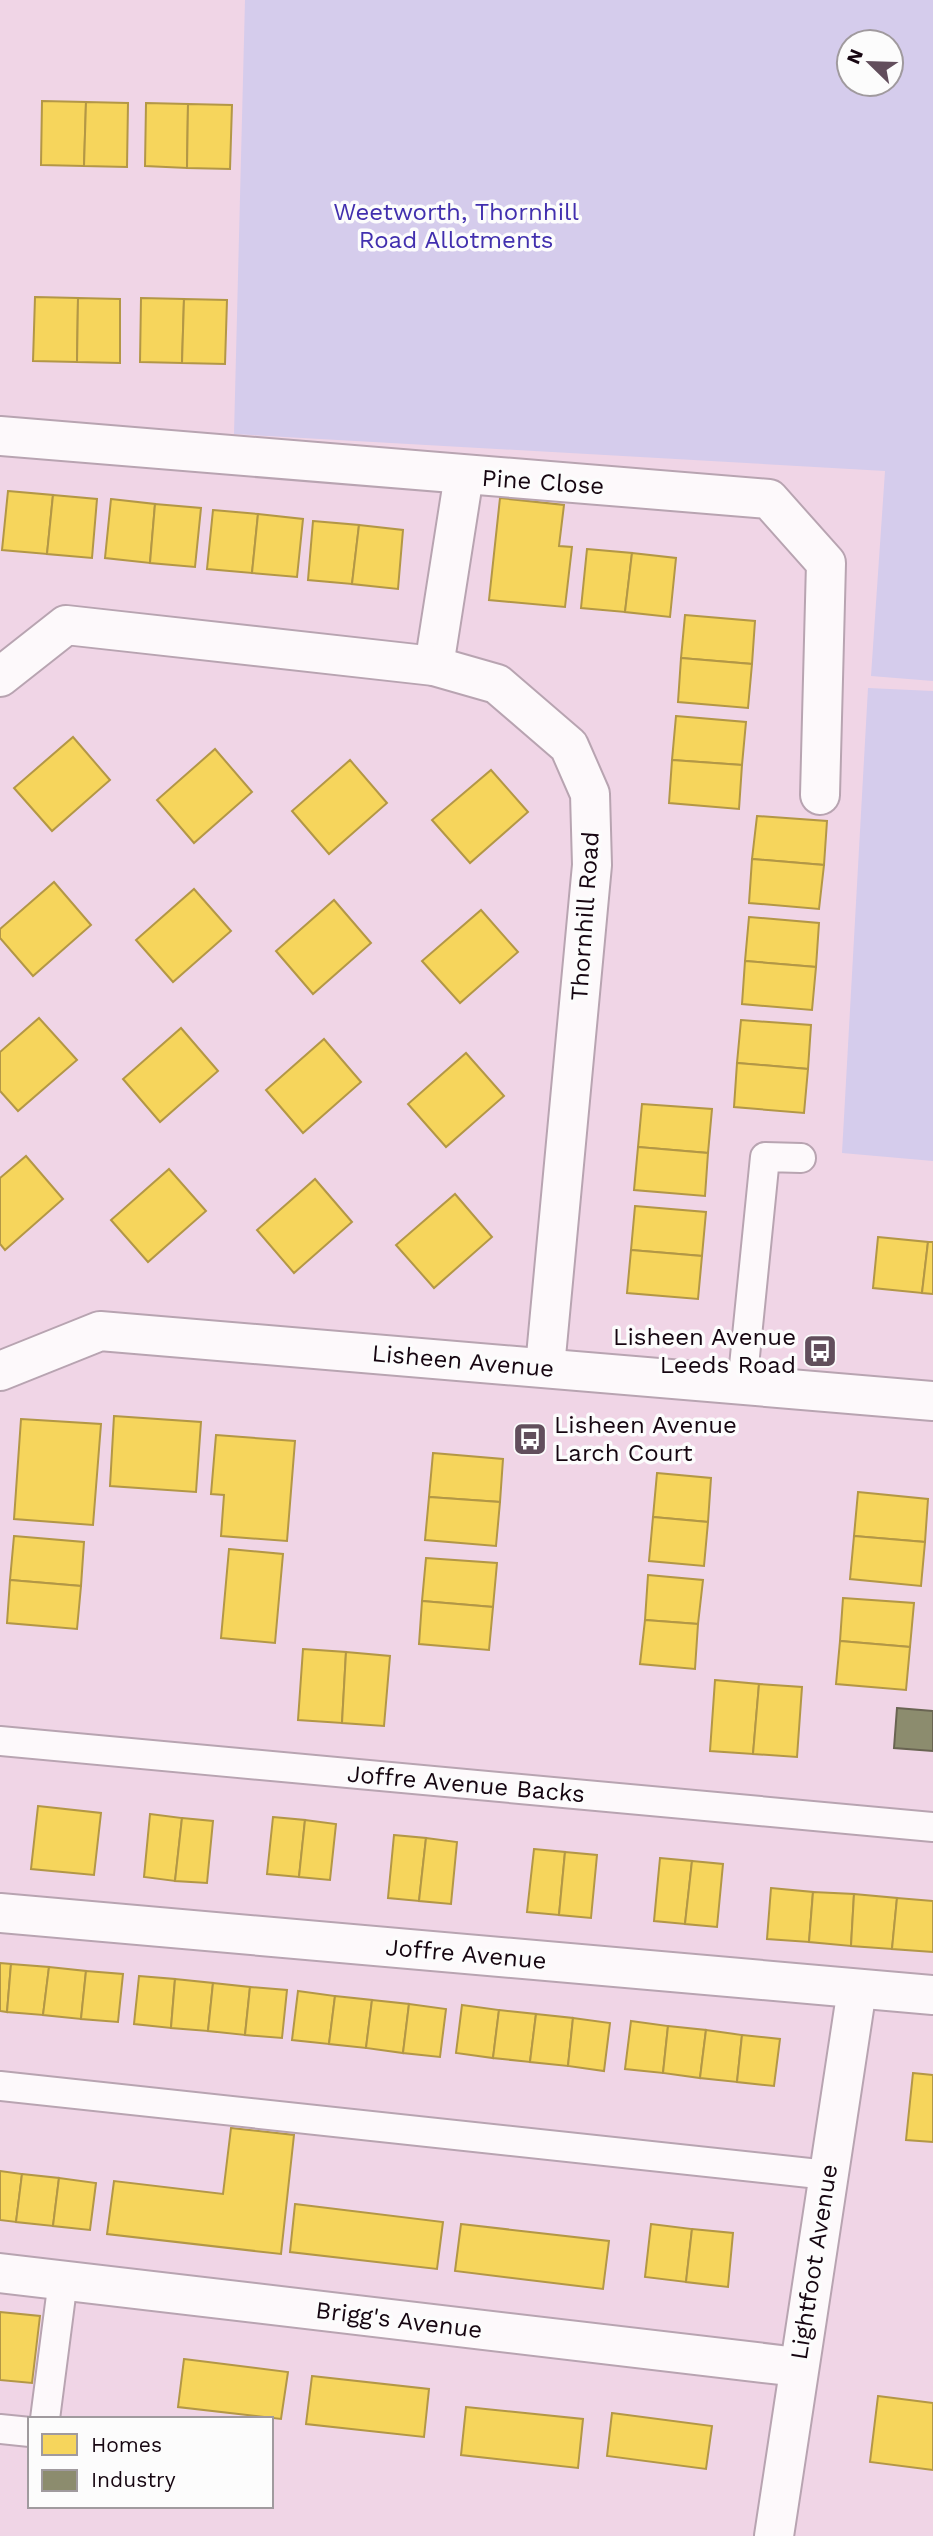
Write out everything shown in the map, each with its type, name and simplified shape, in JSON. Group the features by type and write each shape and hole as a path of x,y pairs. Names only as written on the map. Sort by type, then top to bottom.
{"street":[{"name":"Pine Close","path":"0,436 769,499 827,563 820,795"},
{"path":"434,666 464,475"},
{"name":"Thornhill Road","path":"0,677 66,625 434,666 497,684 534,713 569,746 590,794 592,865 545,1367"},
{"name":"Lisheen Avenue","path":"0,1371 100,1331 933,1401"},
{"name":"Joffre Avenue","path":"0,1913 933,1995"},
{"name":"Lightfoot Avenue","path":"774,2536 856,1989"},
{"name":"Brigg's Avenue","path":"0,2273 798,2367"}],"lane":[{"path":"742,1386 765,1157 800,1158"},
{"name":"Joffre Avenue Backs","path":"0,1741 933,1827"},
{"path":"0,2086 828,2175"},
{"path":"45,2417 63,2280"},
{"path":"0,2429 28,2432"}],"green space":[{"name":"Weetworth, Thornhill Road Allotments","path":"245,0 933,0 933,681 871,676 885,471 234,434"},
{"path":"868,688 933,691 933,1161 842,1153"}],"building: Homes":[{"path":"42,101 86,102 84,166 41,165"},
{"path":"86,102 128,103 127,167 84,166"},
{"path":"146,103 188,104 187,168 145,166"},
{"path":"188,104 232,105 230,169 187,168"},
{"path":"35,297 78,298 77,362 33,361"},
{"path":"78,298 120,299 120,363 77,362"},
{"path":"141,298 184,299 182,363 140,362"},
{"path":"184,299 227,300 225,364 182,363"},
{"path":"8,491 53,495 47,554 2,550"},
{"path":"53,495 97,499 92,558 47,554"},
{"path":"500,498 564,505 559,546 572,547 565,607 489,600"},
{"path":"111,499 155,504 150,563 105,558"},
{"path":"155,504 201,508 195,567 150,563"},
{"path":"213,510 258,514 252,573 207,569"},
{"path":"258,514 303,519 297,577 252,573"},
{"path":"313,521 359,525 352,584 308,580"},
{"path":"359,525 403,530 398,589 352,584"},
{"path":"587,549 632,553 625,612 581,608"},
{"path":"632,553 676,558 670,617 625,612"},
{"path":"685,615 755,621 752,664 681,658"},
{"path":"681,658 752,664 748,708 678,702"},
{"path":"676,716 746,722 742,765 672,760"},
{"path":"73,737 110,780 52,831 14,788"},
{"path":"215,749 252,792 194,843 157,800"},
{"path":"350,760 387,803 329,854 292,811"},
{"path":"672,760 742,765 739,809 669,803"},
{"path":"491,770 528,812 470,863 432,820"},
{"path":"757,816 827,821 824,865 752,859"},
{"path":"752,859 824,865 819,909 749,903"},
{"path":"54,882 91,925 33,976 0,938 0,929"},
{"path":"194,889 231,931 173,982 136,940"},
{"path":"334,900 371,943 313,994 276,951"},
{"path":"481,910 518,952 460,1003 422,961"},
{"path":"749,917 819,923 816,967 745,961"},
{"path":"745,961 816,967 812,1010 742,1004"},
{"path":"39,1018 77,1060 18,1111 0,1091 0,1052"},
{"path":"741,1020 811,1025 808,1069 737,1063"},
{"path":"181,1028 218,1071 160,1122 123,1079"},
{"path":"324,1039 361,1082 303,1133 266,1090"},
{"path":"466,1053 504,1096 446,1147 408,1104"},
{"path":"737,1063 808,1069 804,1113 734,1107"},
{"path":"642,1104 712,1109 708,1153 638,1147"},
{"path":"638,1147 708,1153 705,1196 634,1190"},
{"path":"26,1156 63,1199 5,1250 0,1244 0,1178"},
{"path":"169,1169 206,1211 148,1262 111,1220"},
{"path":"315,1179 352,1222 294,1273 257,1230"},
{"path":"455,1194 492,1237 434,1288 396,1245"},
{"path":"635,1206 706,1212 702,1256 631,1250"},
{"path":"878,1237 928,1242 922,1293 873,1288"},
{"path":"928,1242 933,1242 933,1294 922,1293"},
{"path":"631,1250 702,1256 698,1299 627,1293"},
{"path":"114,1416 201,1422 196,1492 110,1486"},
{"path":"21,1419 101,1424 93,1525 14,1519"},
{"path":"216,1435 295,1441 287,1541 221,1536 224,1495 211,1494"},
{"path":"433,1453 503,1459 500,1502 429,1497"},
{"path":"657,1473 711,1478 708,1522 653,1517"},
{"path":"858,1492 928,1499 925,1542 854,1536"},
{"path":"429,1497 500,1502 496,1546 425,1540"},
{"path":"653,1517 708,1522 704,1566 649,1561"},
{"path":"14,1536 84,1542 81,1586 10,1580"},
{"path":"854,1536 925,1542 921,1586 850,1579"},
{"path":"229,1549 283,1554 275,1643 221,1638"},
{"path":"426,1558 497,1563 493,1607 422,1601"},
{"path":"648,1575 703,1580 698,1624 645,1620"},
{"path":"10,1580 81,1586 77,1629 7,1623"},
{"path":"843,1598 914,1603 910,1647 840,1641"},
{"path":"422,1601 493,1607 489,1650 419,1644"},
{"path":"645,1620 698,1624 695,1669 640,1664"},
{"path":"840,1641 910,1647 906,1690 836,1684"},
{"path":"303,1649 346,1652 342,1723 298,1720"},
{"path":"346,1652 390,1656 384,1726 342,1723"},
{"path":"715,1680 759,1684 753,1754 710,1751"},
{"path":"759,1684 802,1687 797,1757 753,1754"},
{"path":"38,1806 101,1813 94,1875 31,1869"},
{"path":"150,1814 182,1818 175,1881 144,1877"},
{"path":"273,1817 305,1820 299,1877 267,1874"},
{"path":"182,1818 213,1821 207,1883 175,1881"},
{"path":"305,1820 336,1824 330,1880 299,1877"},
{"path":"394,1835 426,1838 419,1901 388,1898"},
{"path":"426,1838 457,1842 451,1904 419,1901"},
{"path":"534,1849 565,1852 559,1915 527,1912"},
{"path":"565,1852 597,1855 591,1918 559,1915"},
{"path":"660,1858 692,1861 685,1924 654,1921"},
{"path":"692,1861 723,1864 717,1927 685,1924"},
{"path":"771,1888 813,1892 809,1942 767,1939"},
{"path":"813,1892 854,1894 851,1946 809,1942"},
{"path":"854,1894 897,1898 892,1949 851,1946"},
{"path":"897,1898 933,1901 933,1952 892,1949"},
{"path":"0,1963 11,1964 7,2012 0,2011"},
{"path":"11,1964 49,1967 43,2015 7,2012"},
{"path":"49,1967 86,1971 81,2019 43,2015"},
{"path":"86,1971 123,1974 118,2022 81,2019"},
{"path":"139,1976 175,1979 171,2028 134,2024"},
{"path":"175,1979 213,1983 208,2031 171,2028"},
{"path":"213,1983 250,1987 245,2035 208,2031"},
{"path":"250,1987 287,1990 282,2038 245,2035"},
{"path":"298,1991 335,1996 329,2044 292,2040"},
{"path":"335,1996 372,2000 366,2048 329,2044"},
{"path":"372,2000 409,2004 403,2053 366,2048"},
{"path":"409,2004 446,2009 440,2057 403,2053"},
{"path":"462,2005 499,2010 493,2058 456,2053"},
{"path":"499,2010 536,2014 530,2062 493,2058"},
{"path":"536,2014 573,2018 568,2066 530,2062"},
{"path":"573,2018 610,2023 604,2071 568,2066"},
{"path":"631,2021 668,2026 663,2073 625,2069"},
{"path":"668,2026 706,2030 700,2078 663,2073"},
{"path":"706,2030 742,2035 737,2082 700,2078"},
{"path":"742,2035 780,2039 774,2086 737,2082"},
{"path":"913,2073 933,2075 933,2142 906,2140"},
{"path":"231,2128 294,2135 281,2254 107,2234 114,2181 223,2194"},
{"path":"0,2171 22,2174 16,2222 0,2220"},
{"path":"22,2174 59,2178 53,2226 16,2222"},
{"path":"59,2178 96,2183 90,2230 53,2226"},
{"path":"295,2204 443,2222 437,2269 290,2252"},
{"path":"461,2224 609,2241 603,2289 455,2271"},
{"path":"651,2224 692,2229 686,2282 645,2277"},
{"path":"692,2229 733,2233 728,2287 686,2282"},
{"path":"0,2312 40,2316 32,2383 0,2380"},
{"path":"184,2359 288,2372 281,2419 178,2407"},
{"path":"312,2376 429,2389 424,2437 306,2424"},
{"path":"878,2396 933,2403 933,2470 870,2462"},
{"path":"466,2407 583,2419 578,2468 461,2455"},
{"path":"612,2413 712,2426 706,2469 607,2456"}],"building: Industry":[{"path":"897,1708 933,1711 933,1751 894,1748"}],"place":[{"name":"Lisheen Avenue Leeds Road","path":"820,1351"},
{"name":"Lisheen Avenue Larch Court","path":"530,1439"}]}
